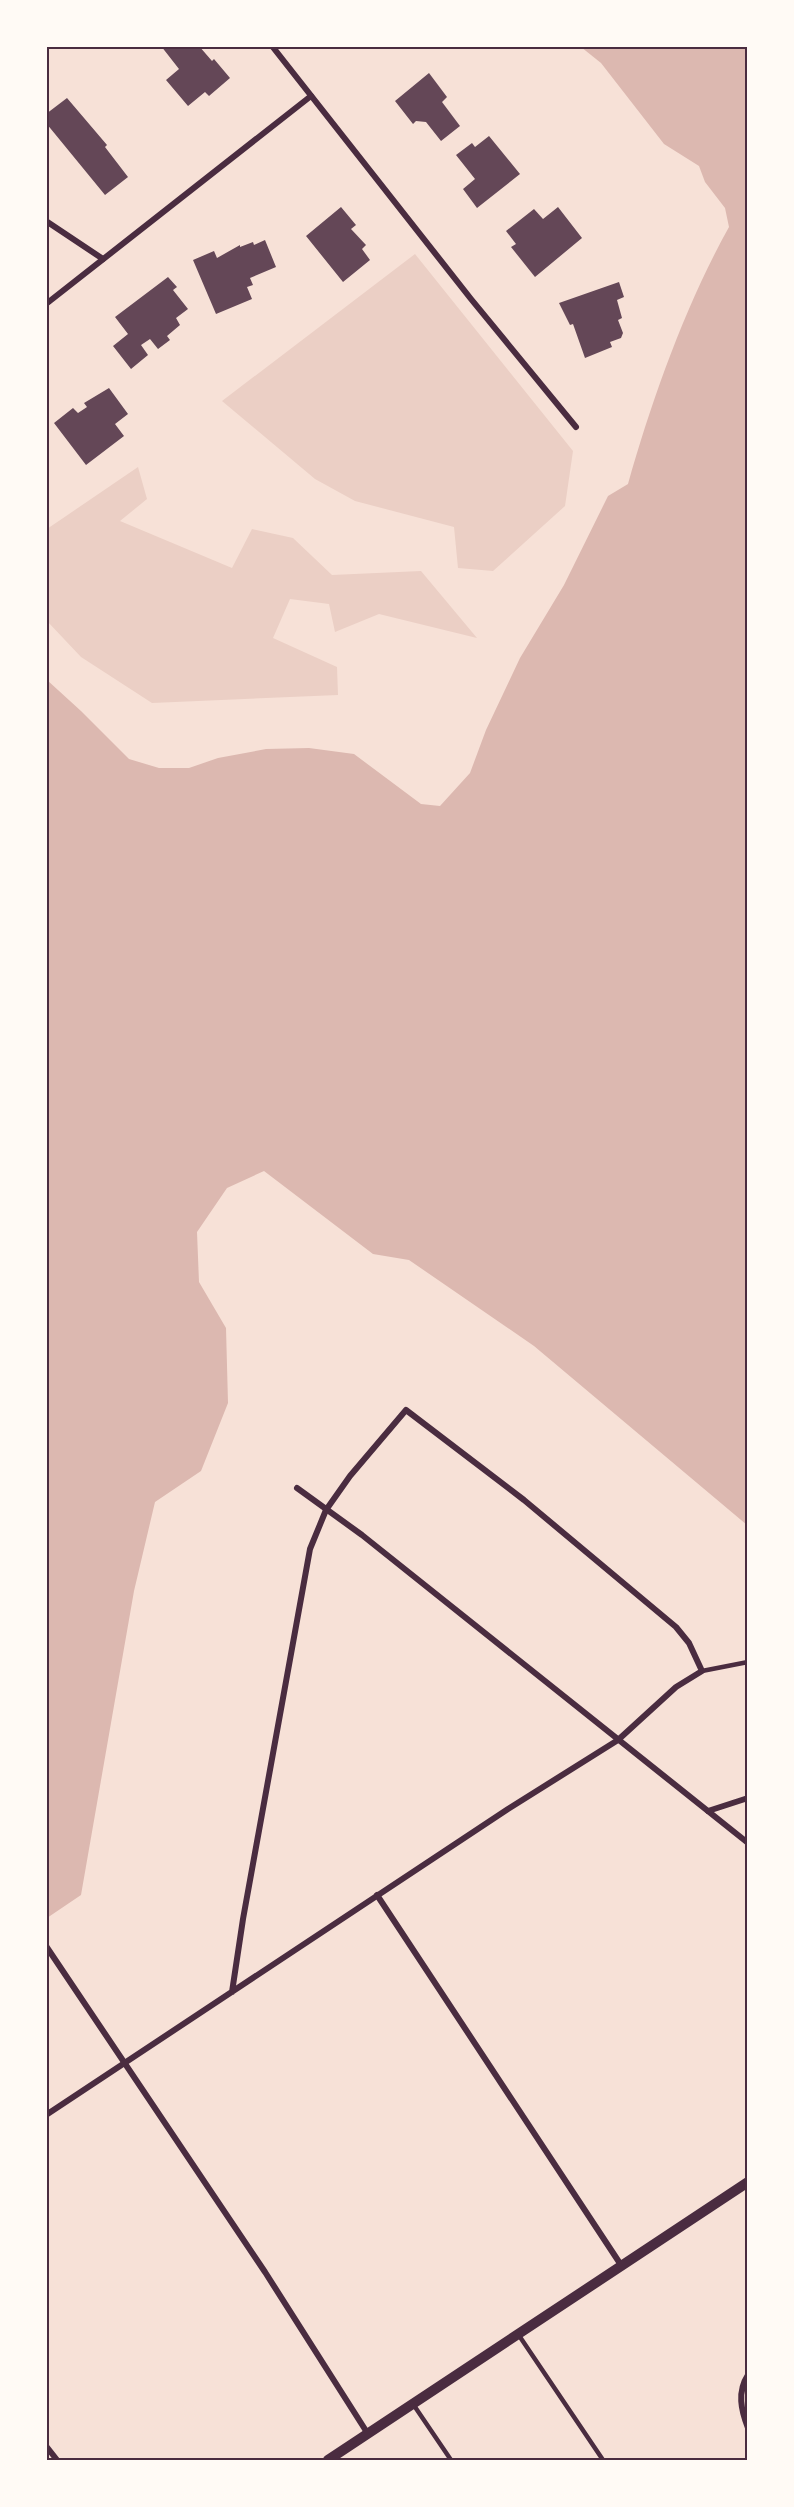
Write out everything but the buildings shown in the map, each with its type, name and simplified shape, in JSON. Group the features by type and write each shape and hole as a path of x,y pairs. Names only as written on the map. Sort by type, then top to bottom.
{"street":[{"path":"272,46 471,299 576,427"},
{"path":"46,304 311,96"},
{"path":"46,221 103,259"},
{"path":"46,2115 618,1740 676,1687 702,1671 689,1643 676,1627 524,1500 406,1410 391,1425 326,1510 310,1549 243,1919 232,1992"},
{"path":"297,1488 362,1535 747,1843"},
{"path":"708,1811 747,1798"},
{"path":"377,1896 621,2265"},
{"path":"46,1946 265,2272 368,2434"},
{"path":"328,2460 747,2182"},
{"path":"747,2375 741,2391 741,2410 747,2428"},
{"path":"46,2446 57,2460"}],"lane":[{"path":"702,1671 747,1662"},
{"path":"519,2334 603,2460"},
{"path":"413,2404 451,2460"}],"shaded area":[{"path":"581,47 747,47 747,1525 534,1346 409,1260 373,1254 264,1171 227,1188 197,1232 199,1282 226,1328 228,1403 201,1471 155,1502 134,1591 81,1895 47,1918 47,680 129,759 159,768 189,768 218,758 266,749 309,748 354,754 421,804 440,806 470,773 486,730 520,658 564,585 608,496 628,484 671,352 698,288 729,227 725,208 705,182 699,166 664,144 601,63"},
{"path":"415,254 573,451 565,506 493,571 458,568 454,527 355,501 315,479 222,401"},
{"path":"138,467 147,499 120,521 232,568 252,529 293,538 332,575 421,571 477,638 379,614 335,632 329,604 290,599 273,638 337,667 338,695 152,703 81,657 47,621 47,529"}]}
